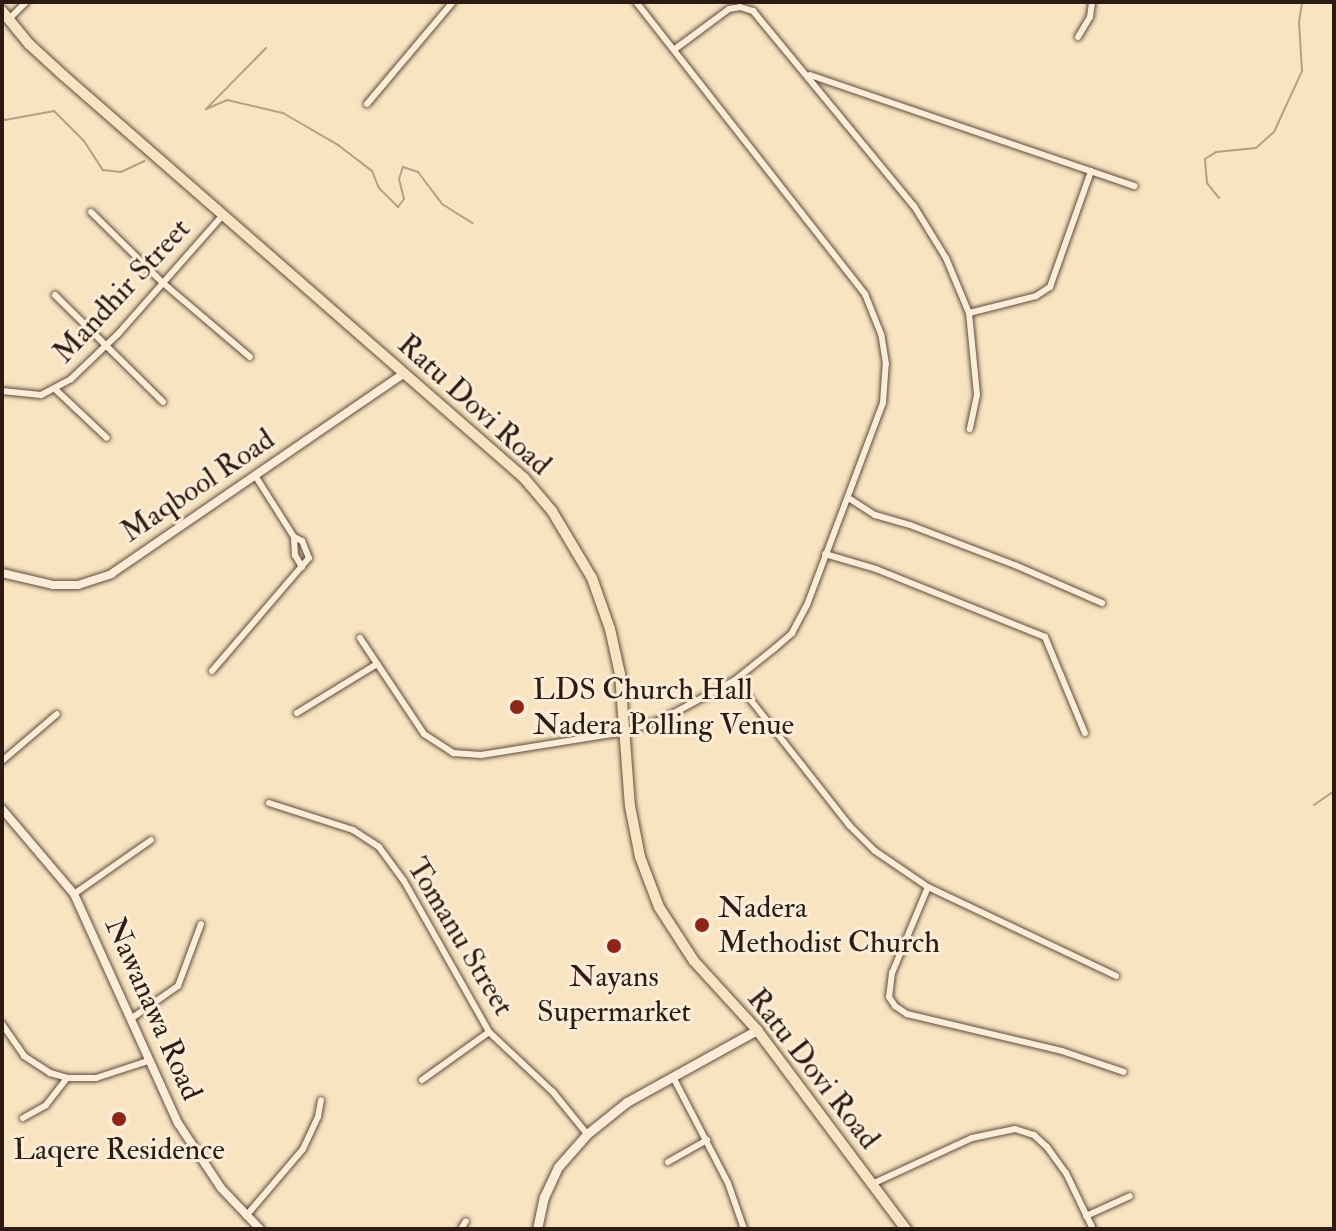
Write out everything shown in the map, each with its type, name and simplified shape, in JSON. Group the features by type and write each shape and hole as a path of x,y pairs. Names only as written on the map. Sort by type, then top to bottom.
{"main road":[{"name":"Ratu Dovi Road","path":"5,15 64,76 524,478 575,546 592,578 610,629 620,674 630,806 640,857 659,907 694,961 757,1030 906,1229"},
{"path":"537,1229 544,1197 558,1167 587,1134 627,1102 757,1030"}],"street":[{"path":"5,15 26,2"},
{"path":"367,104 453,2"},
{"path":"360,638 424,734 453,753 481,755 624,732 684,709 735,680 792,633 850,499 883,403 886,364 881,334 865,294 636,2"},
{"path":"1078,37 1090,17 1092,2"},
{"path":"675,49 729,9 740,7 753,11 810,75 914,206 946,258 969,313 977,395 970,429"},
{"path":"810,75 1135,186"},
{"path":"969,313 1036,296 1050,287 1091,171"},
{"path":"91,212 163,283 250,357"},
{"name":"Mandhir Street","path":"2,391 26,395 55,389 105,347 223,215"},
{"path":"55,295 163,402"},
{"name":"Maqbool Road","path":"2,573 53,585 95,582 256,477 405,373"},
{"path":"55,389 107,438"},
{"path":"256,477 294,537 295,555 302,567"},
{"path":"850,499 875,515 950,540 1102,603"},
{"path":"212,671 302,567 309,555 302,541 294,537"},
{"path":"825,554 876,569 1045,637 1085,733"},
{"path":"297,713 377,664"},
{"path":"735,680 850,826 875,851 928,887 1116,976"},
{"path":"2,761 57,714"},
{"name":"Tomanu Street","path":"269,803 353,830 379,847 404,881 489,1032 553,1092 587,1134"},
{"name":"Nawanawa Road","path":"2,809 74,894 132,1018 148,1061 196,1156 260,1229"},
{"path":"74,894 151,840"},
{"path":"928,887 892,973 889,997 895,1006 907,1014 1062,1051 1124,1072"},
{"path":"132,1018 178,986 201,924"},
{"path":"2,1024 24,1056 50,1073 67,1078 96,1078 148,1061"},
{"path":"422,1080 489,1032"},
{"path":"673,1077 728,1183 744,1229"},
{"path":"23,1118 46,1105 67,1078"},
{"path":"246,1216 303,1149 318,1117 321,1100"},
{"path":"872,1184 972,1138 1015,1129 1034,1135 1047,1147 1066,1173 1093,1229"},
{"path":"668,1162 707,1140"},
{"path":"1086,1216 1130,1196"},
{"path":"461,1229 466,1221"}],"waterway":[{"path":"1219,198 1207,183 1205,159 1216,152 1256,148 1274,132 1302,71 1299,22 1302,2"},
{"path":"266,48 206,109 227,100 283,113 338,145 372,171 379,188 398,207 404,199 399,179 403,167 418,172 442,204 472,223"},
{"path":"2,117 5,120 54,111 84,141 103,170 121,172 145,161"},
{"path":"1314,805 1334,791"}],"place":[{"name":"LDS Church Hall Nadera Polling Venue","path":"517,707"},
{"name":"Nadera Methodist Church","path":"702,925"},
{"name":"Nayans Supermarket","path":"614,946"},
{"name":"Laqere Residence","path":"119,1119"}]}
